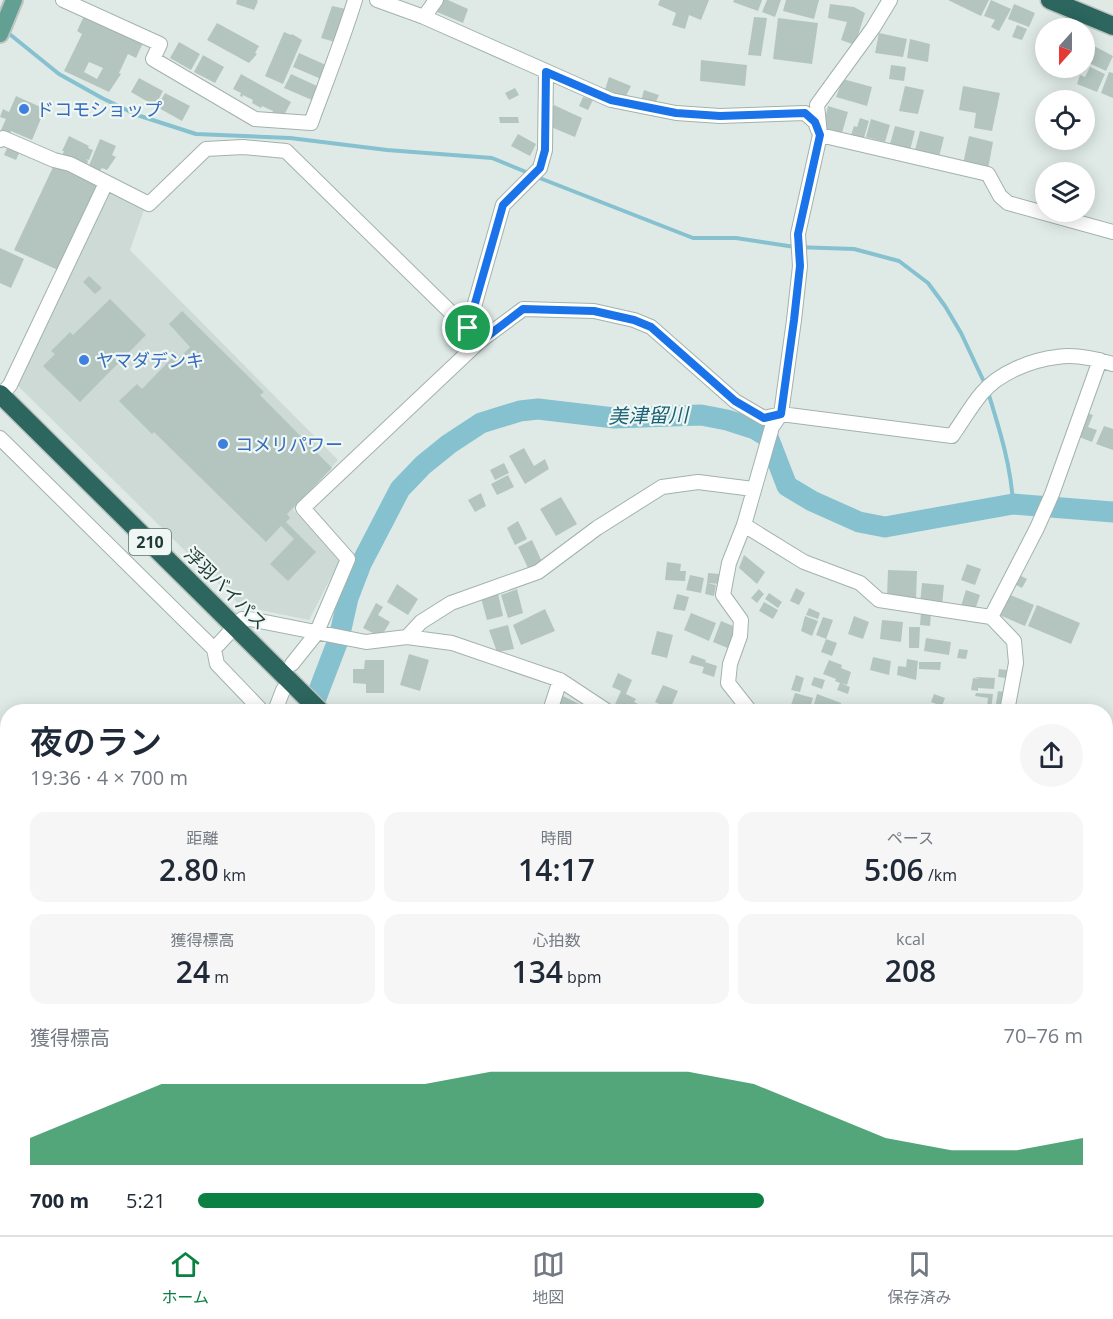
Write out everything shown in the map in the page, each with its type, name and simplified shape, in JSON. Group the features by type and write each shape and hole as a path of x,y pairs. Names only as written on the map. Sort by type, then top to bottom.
{"highway":[{"path":"1050,0 1113,26"},
{"name":"浮羽バイパス","path":"1,394 235,626 292,691 310,704"}],"main road":[{"path":"0,34 12,6"}],"street":[{"path":"63,0 160,44 153,60 255,119 311,123 332,63 341,45 355,0"},
{"path":"377,0 424,17 611,100 676,113 720,116 805,113 815,122 820,135"},
{"path":"424,17 436,0"},
{"path":"744,704 728,683 730,664 740,636 741,620 723,595 729,563 744,525 772,427 781,414 800,266 799,247 809,177 820,135 817,105 873,28 890,0"},
{"path":"468,328 503,205 540,168 545,150 546,72"},
{"path":"820,135 988,174 1000,196 1008,203 1113,232"},
{"path":"0,140 3,138 54,160 70,164 149,204 206,149 243,147 286,151 480,342"},
{"path":"1,394 10,385 106,183"},
{"path":"292,664 316,634 348,559 303,508 480,342 523,309 594,311 634,320 651,327 735,401 764,418 781,414 952,436 986,389 1022,366 1058,356 1107,362 1037,528 991,617"},
{"path":"0,438 214,649 217,664 255,704"},
{"path":"408,637 420,622 451,603 538,572 597,528 662,487 698,482 753,489"},
{"path":"744,525 804,562 860,583 879,600 991,617 1014,642 1016,663 1008,704"},
{"path":"214,649 242,619 366,642 408,637 452,643 560,680 596,704"},
{"path":"551,704 560,680"},
{"path":"281,704 292,691"}],"shaded area":[{"path":"109,189 145,207 130,250 338,460 293,510 342,556 309,620 241,606 16,384"}],"building":[{"path":"237,0 258,1 254,10 236,4"},
{"path":"442,0 448,0 468,9 463,23 437,12"},
{"path":"660,0 709,0 701,20 689,15 685,29 672,25 676,13 658,5"},
{"path":"734,0 762,0 758,11 733,2"},
{"path":"767,0 781,0 775,17 762,12"},
{"path":"786,0 819,0 814,19 783,11"},
{"path":"948,0 989,0 981,16"},
{"path":"991,0 1011,9 999,31 991,27 995,20 984,16"},
{"path":"830,4 854,7 865,13 855,45 841,40 847,22 828,18"},
{"path":"1014,4 1035,13 1029,27 1008,19"},
{"path":"332,6 346,9 335,42 321,38"},
{"path":"85,14 143,43 136,58 128,54 119,73 121,74 109,92 64,71 82,34 77,31","holes":["89,62 103,68 97,79 84,72"]},
{"path":"754,17 767,18 761,56 748,55"},
{"path":"778,18 818,23 812,64 773,59"},
{"path":"217,23 259,46 255,53 257,54 249,63 207,40"},
{"path":"1017,25 1027,29 1022,40 1012,37"},
{"path":"284,32 302,40 283,84 265,76"},
{"path":"879,33 907,39 903,57 875,53"},
{"path":"910,39 930,44 928,62 907,58"},
{"path":"179,42 200,54 191,70 170,58"},
{"path":"1095,47 1113,56 1106,71 1095,66"},
{"path":"299,53 326,65 321,79 293,67"},
{"path":"203,55 224,67 215,83 194,72"},
{"path":"701,60 747,65 745,86 700,81"},
{"path":"891,65 906,67 904,81 889,79"},
{"path":"1095,69 1105,74 1097,92 1077,84 1079,78 1095,78"},
{"path":"1109,72 1113,73 1113,98 1101,93"},
{"path":"241,74 291,102 283,117 275,112 274,115 273,111 252,103 253,100 243,95 240,96 241,93 233,89"},
{"path":"291,74 317,86 312,100 284,88"},
{"path":"609,77 631,86 624,100 604,93"},
{"path":"139,78 163,91 155,106 131,92"},
{"path":"843,79 872,87 867,106 836,97"},
{"path":"905,86 924,90 918,114 899,111"},
{"path":"963,86 1000,93 992,131 974,128 976,113 959,110"},
{"path":"515,88 519,95 509,100 505,93"},
{"path":"644,90 659,95 654,106 641,101"},
{"path":"165,93 190,106 182,121 157,107"},
{"path":"16,96 45,109 32,140 11,131 10,134 1,130 6,119 0,117 3,109 9,112"},
{"path":"583,97 593,100 588,110 579,106"},
{"path":"554,105 582,118 575,137 546,125"},
{"path":"828,106 848,112 842,133 823,128"},
{"path":"499,117 518,117 519,123 500,123"},
{"path":"860,118 869,121 863,141 850,138"},
{"path":"871,119 890,125 885,142 866,137"},
{"path":"895,126 915,131 910,150 890,144"},
{"path":"920,131 944,137 939,157 915,150"},
{"path":"518,134 536,144 530,156 511,146"},
{"path":"69,136 93,150 89,160 86,159 88,161 86,167 62,156"},
{"path":"969,136 993,142 988,169 963,164"},
{"path":"100,139 116,146 112,155 116,157 107,170 102,168 98,173 88,168"},
{"path":"8,146 20,151 16,160 4,155"},
{"path":"54,165 98,185 58,270 14,250"},
{"path":"0,248 24,259 11,288 0,283"},
{"path":"89,276 102,288 95,294 83,282"},
{"path":"110,299 146,335 80,402 43,366 55,354 51,351 70,332 73,335"},
{"path":"182,311 264,392 260,395 332,468 287,514 290,518 286,522 316,552 288,581 270,564 294,539 281,526 266,542 154,432 152,434 119,401 137,384 142,389 173,357 177,360 190,347 169,324"},
{"path":"1084,412 1093,415 1088,427 1097,430 1092,442 1079,437"},
{"path":"1104,426 1113,429 1113,450 1096,444"},
{"path":"524,448 534,466 545,459 549,469 525,484 509,456"},
{"path":"504,463 509,473 495,480 490,470"},
{"path":"508,475 514,487 497,495 491,484"},
{"path":"481,493 486,506 475,512 468,500"},
{"path":"561,497 577,524 556,536 540,509"},
{"path":"518,521 527,539 515,545 507,528"},
{"path":"532,540 543,564 529,570 518,547"},
{"path":"744,555 765,572 757,584 739,568"},
{"path":"667,562 681,564 680,571 686,571 685,581 665,580"},
{"path":"967,564 981,569 975,585 961,580"},
{"path":"888,570 917,571 916,599 887,597"},
{"path":"708,573 719,574 720,584 707,583"},
{"path":"1017,574 1027,579 1022,588 1012,583"},
{"path":"690,575 704,578 701,593 686,590"},
{"path":"707,583 716,585 714,596 705,594"},
{"path":"922,583 944,585 942,606 920,604"},
{"path":"397,584 418,599 408,615 387,602"},
{"path":"796,588 805,593 799,605 790,601"},
{"path":"517,589 523,613 508,618 501,595"},
{"path":"759,589 764,594 757,603 751,598"},
{"path":"966,590 980,595 975,610 961,606"},
{"path":"498,593 503,616 487,620 481,598"},
{"path":"769,593 782,602 778,608 765,599"},
{"path":"1006,593 1034,605 1025,626 997,614"},
{"path":"677,594 689,597 685,611 673,609"},
{"path":"764,602 778,610 773,619 759,611"},
{"path":"376,603 383,607 378,615 390,622 381,637 363,628"},
{"path":"1037,605 1080,623 1071,644 1028,626"},
{"path":"809,608 820,613 818,619 806,615"},
{"path":"545,609 555,631 521,645 513,625"},
{"path":"921,612 931,613 930,626 920,625"},
{"path":"691,613 716,623 709,641 684,630"},
{"path":"805,616 818,621 812,636 801,631"},
{"path":"854,616 869,622 863,639 848,634"},
{"path":"823,617 833,620 826,639 816,635"},
{"path":"882,620 903,622 901,642 880,639"},
{"path":"721,621 738,628 730,649 713,642"},
{"path":"508,625 514,649 497,652 489,630"},
{"path":"909,627 920,627 919,648 909,648"},
{"path":"657,631 673,635 667,658 651,654"},
{"path":"926,638 951,642 949,655 924,651"},
{"path":"826,639 837,643 832,656 821,652"},
{"path":"959,649 968,650 966,659 957,658"},
{"path":"409,654 429,660 420,691 400,685"},
{"path":"692,655 717,666 714,677 702,673 704,667 689,663"},
{"path":"873,657 891,661 889,675 870,670"},
{"path":"907,659 918,661 916,680 897,675 898,666 906,667"},
{"path":"365,660 384,660 384,693 366,693 366,684 353,683 353,669 364,669"},
{"path":"829,660 842,665 841,668 851,672 847,685 823,674"},
{"path":"919,662 941,662 940,670 919,669"},
{"path":"999,669 1007,670 1006,678 998,677"},
{"path":"618,673 632,680 626,694 636,699 634,702 638,704 615,704 621,691 612,687"},
{"path":"796,675 804,678 800,692 791,690"},
{"path":"814,677 825,680 822,689 811,685"},
{"path":"975,677 995,678 994,689 971,690 973,678 979,679"},
{"path":"840,683 850,687 848,694 837,690"},
{"path":"663,685 678,691 672,704 655,702"},
{"path":"998,691 1004,692 1002,704 996,704"},
{"path":"795,693 813,698 811,704 791,704"},
{"path":"976,693 993,694 992,704 987,704 988,698 975,696"},
{"path":"817,694 841,703 841,704 814,704"},
{"path":"934,694 945,698 943,704 931,702"},
{"path":"561,695 579,704 558,704"}],"waterway":[{"path":"7,32 59,74 102,98 137,115 196,134 290,138 387,150 492,158 531,174"},
{"path":"537,177 693,238 736,238 795,247 854,249 899,261 928,283 945,306 961,333 985,384"},
{"path":"988,392 1007,461 1013,504"},
{"name":"美津留川","path":"314,704 339,638 348,598 361,564 400,489 423,465 481,423 520,411 538,409 614,418 701,415 727,420 755,429 768,437 787,486 812,501 859,522 885,527 1013,504 1113,512"}],"place":[{"name":"ドコモショップ","path":"24,109"},
{"name":"ヤマダデンキ","path":"84,360"},
{"name":"コメリパワー","path":"223,444"}],"route":[{"path":"546,72 611,100 676,113 720,116 805,113 815,122 820,135 798,234 800,266 781,414 764,418 735,401 651,327 634,320 594,311 523,309 480,342 468,328 503,205 540,168 545,150 546,72"}]}
